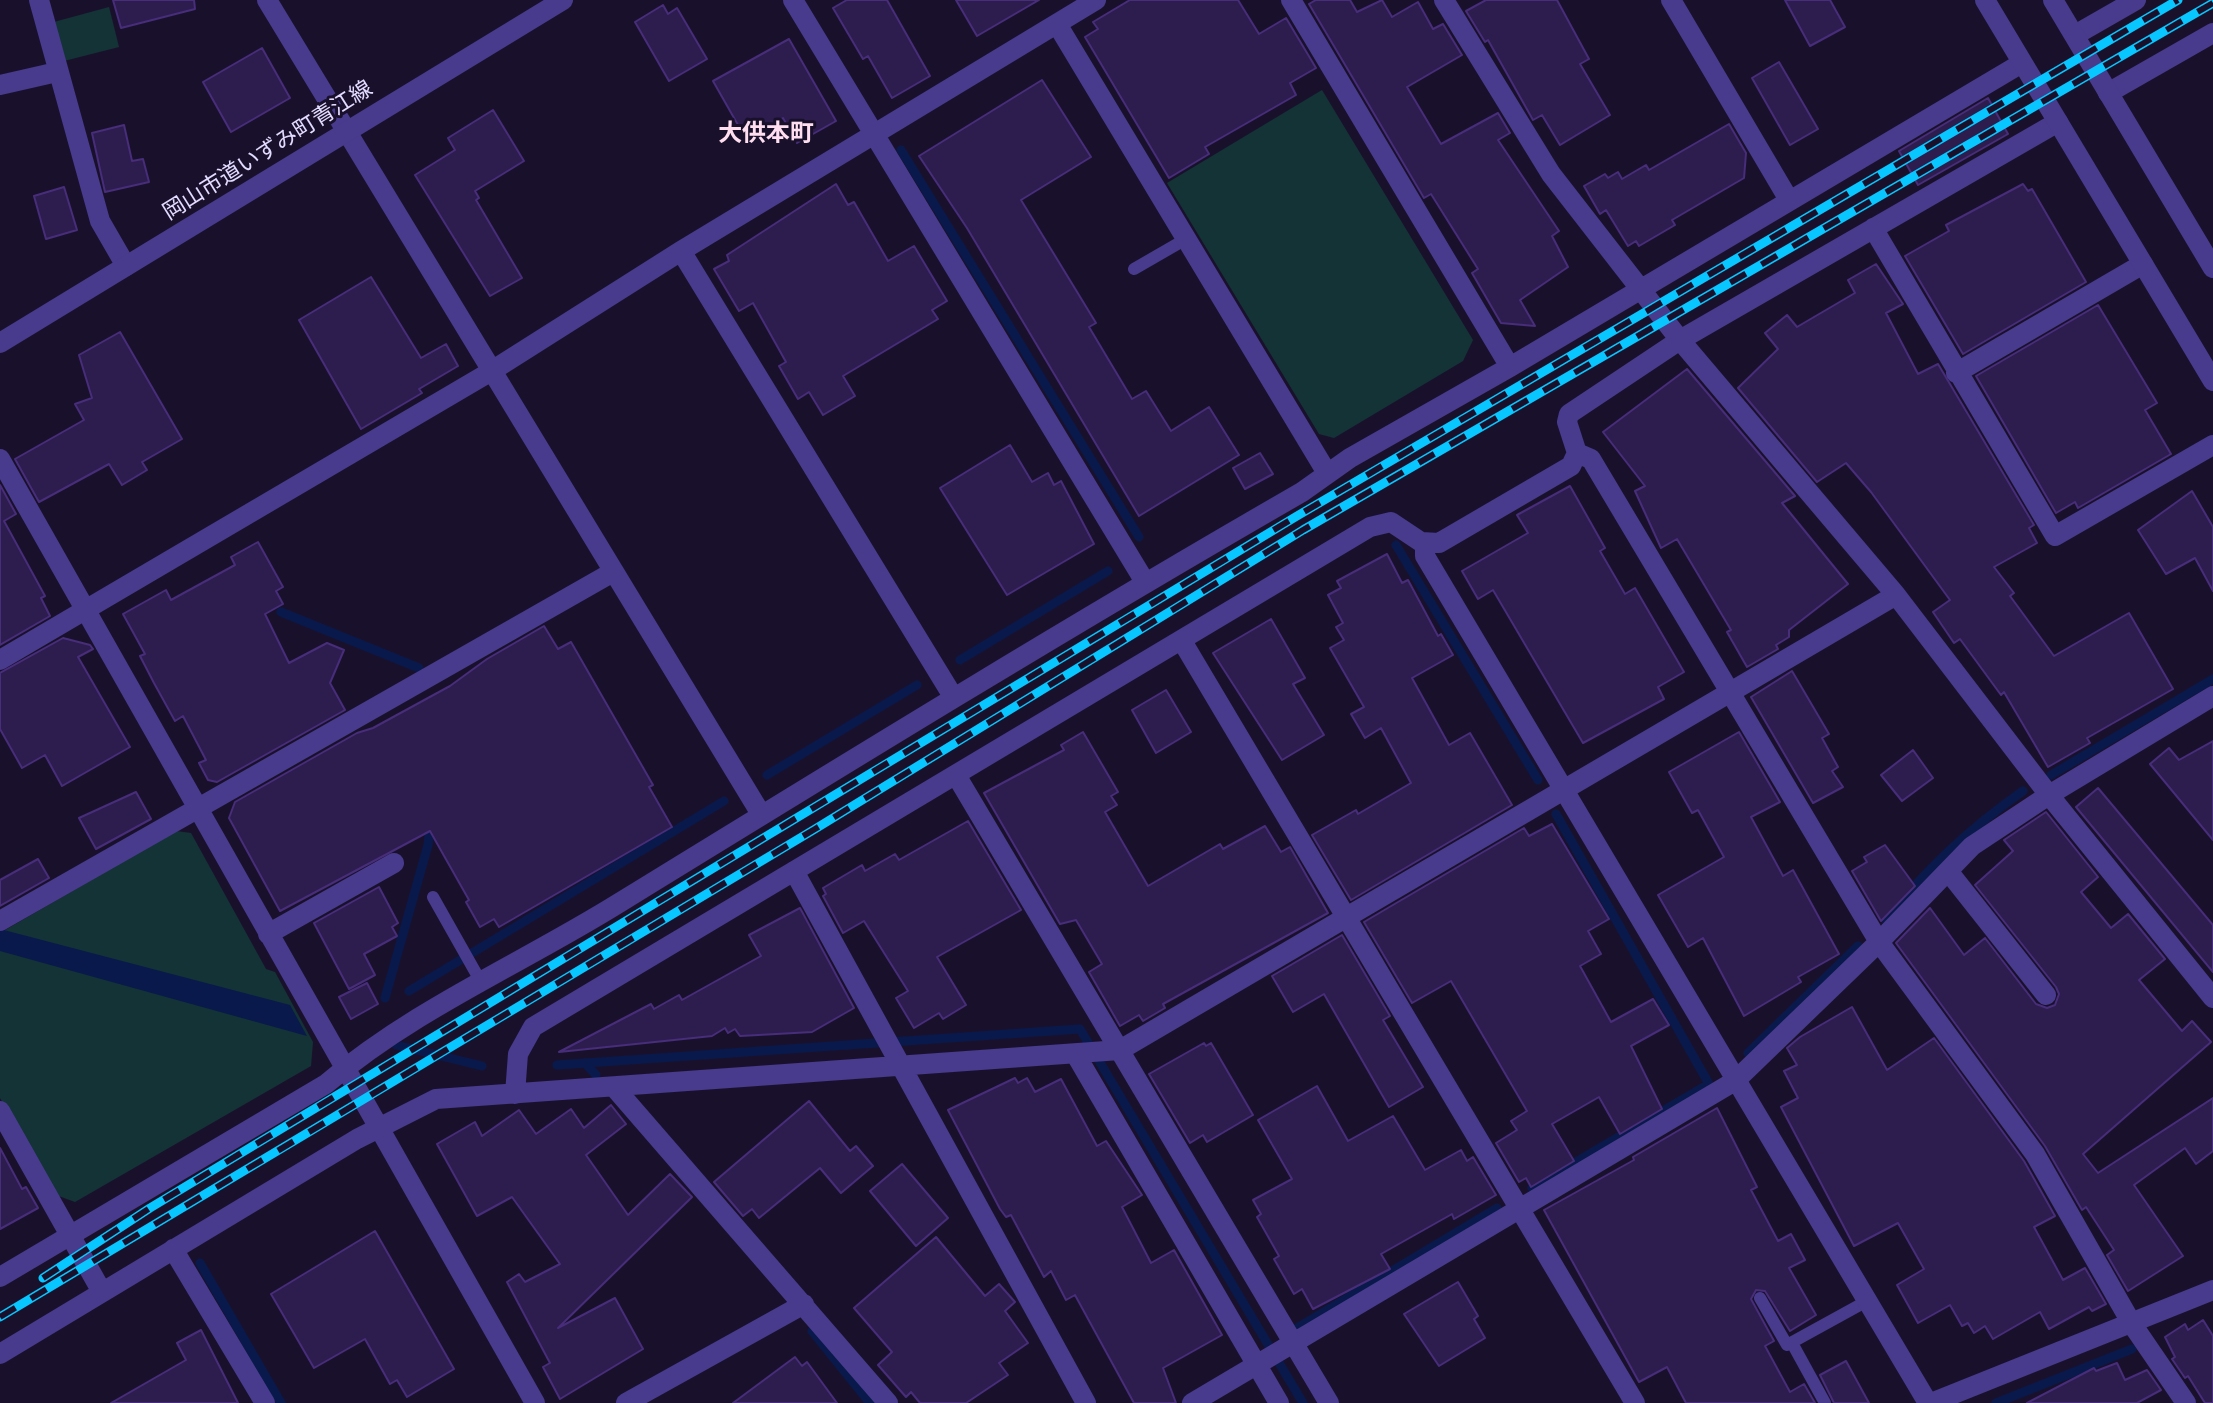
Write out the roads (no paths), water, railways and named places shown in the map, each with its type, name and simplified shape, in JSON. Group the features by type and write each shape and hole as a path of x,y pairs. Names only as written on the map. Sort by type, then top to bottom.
{"street":[{"path":"39,0 100,221 126,266"},
{"path":"267,0 761,814"},
{"name":"岡山市道いずみ町青江線","path":"0,343 563,0"},
{"path":"793,0 1145,582"},
{"path":"0,660 86,613 490,372 681,251 1096,0"},
{"path":"1291,0 1510,367"},
{"path":"1444,0 1551,174 1680,340 1896,595 2049,795 2213,998"},
{"path":"1671,0 1789,200"},
{"path":"1985,0 2213,381"},
{"path":"2053,0 2213,268"},
{"path":"2075,35 2136,0"},
{"path":"1057,24 1327,473"},
{"path":"2108,93 2213,33"},
{"path":"0,1277 326,1084 369,1047 594,918 1145,582 1302,492 1327,473 2022,63"},
{"path":"0,85 57,72"},
{"path":"515,1094 518,1054 533,1027 1375,525 1397,524 1425,544 1444,541 1571,466 1577,453 1567,422 1569,414 1680,340 2058,122"},
{"path":"1873,228 2055,536 2213,445"},
{"path":"681,251 954,698"},
{"path":"1956,373 2143,264"},
{"path":"1577,453 1591,459 1879,942 2035,1154 2132,1324 2186,1403"},
{"path":"0,459 535,1403"},
{"path":"1425,544 1425,556 1561,789 1929,1403 2213,1290"},
{"path":"0,921 613,572"},
{"path":"0,1354 378,1128 436,1099 614,1087 899,1060 1080,1055 1114,1051 1896,595"},
{"path":"1182,641 1635,1403"},
{"path":"1192,1403 1735,1081 1879,942 1972,846 2049,795 2213,696"},
{"path":"956,775 1114,1051 1289,1346 1329,1403"},
{"path":"268,934 394,863"},
{"path":"794,871 1086,1403"},
{"path":"1948,871 2046,995"},
{"path":"1080,1055 1260,1363 1279,1403"},
{"path":"614,1087 888,1403"},
{"path":"0,1111 102,1292"},
{"path":"173,1249 265,1403"},
{"path":"626,1403 804,1304"}],"lane":[{"path":"1134,269 1186,239"},
{"path":"433,897 481,982"},
{"path":"1760,1298 1787,1345 1867,1301"},
{"path":"1792,1343 1825,1403"}],"waterway":[{"path":"901,150 1139,537"},
{"path":"1396,545 1538,780"},
{"path":"960,660 1108,571"},
{"path":"281,612 419,668"},
{"path":"2051,775 2213,679"},
{"path":"767,775 917,685"},
{"path":"1886,920 1950,850 2023,791"},
{"path":"409,991 724,801"},
{"path":"1556,814 1709,1084"},
{"path":"385,998 428,845 431,819"},
{"path":"1748,1053 1858,946"},
{"path":"557,1065 1080,1029 1303,1403"},
{"path":"396,1045 482,1066"},
{"path":"585,1063 596,1075"},
{"path":"1532,1188 1704,1087"},
{"path":"1297,1328 1497,1208"},
{"path":"200,1263 281,1403"},
{"path":"812,1331 870,1403"},
{"path":"1996,1403 2132,1349"}],"railway":[{"path":"43,1278 150,1208 1297,516 2178,0"},
{"path":"0,1317 815,829 1303,530 2213,3"}],"district":[{"name":"大供本町","path":"766,134"}]}
